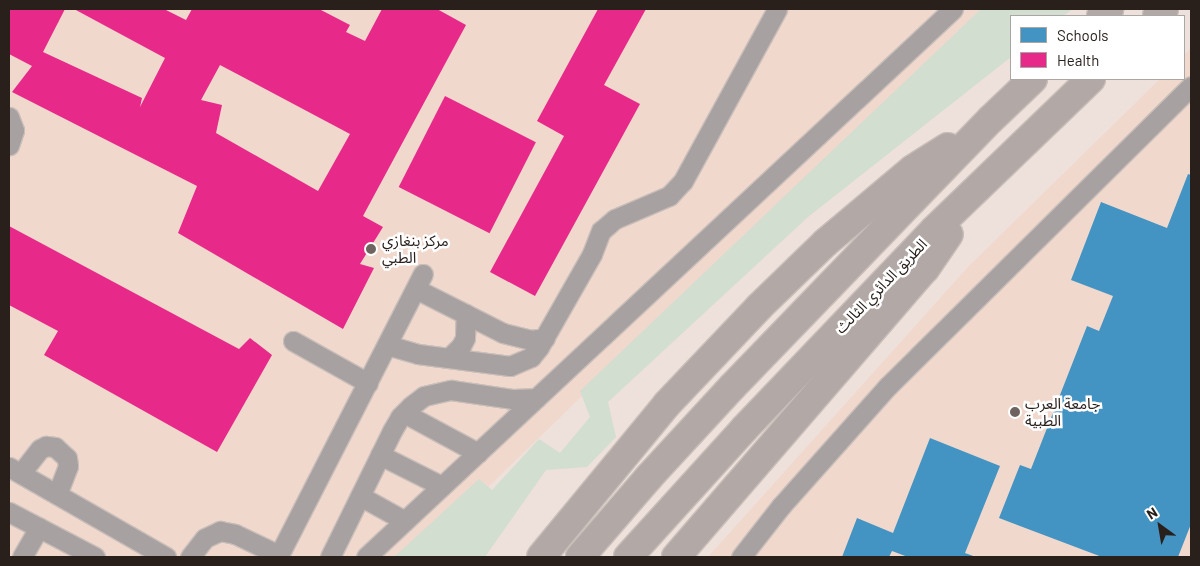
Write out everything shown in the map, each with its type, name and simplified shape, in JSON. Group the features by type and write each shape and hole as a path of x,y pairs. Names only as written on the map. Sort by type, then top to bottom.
{"highway":[{"path":"580,557 649,477 732,387 991,118 1033,80"},
{"name":"الطريق الدائري الثالث","path":"628,557 678,500 831,338 974,191 1090,80"},
{"path":"541,557 667,404 758,307 825,243 913,169 991,118"},
{"path":"676,557 925,269 943,245 974,191"}],"lane":[{"path":"387,345 418,354 510,366 531,357 545,338 592,254 601,232 615,218 670,196 683,181 777,9"},
{"path":"536,398 513,399 451,390 437,391 424,396 404,413 380,455 334,549 367,557 953,9"},
{"path":"741,557 780,506 888,386 1191,86"},
{"path":"9,117 14,130 9,145"},
{"path":"190,557 205,538 220,531 235,534 279,556 420,281 466,314 503,333 531,340 545,338"},
{"path":"449,358 461,346 464,338 466,314"},
{"path":"293,341 368,383"},
{"path":"404,413 478,453"},
{"path":"57,494 68,466 67,458 55,447 46,446 15,470 166,557"},
{"path":"380,455 442,486"},
{"path":"360,496 405,521"},
{"path":"9,512 83,554"},
{"path":"22,557 39,528"}],"shaded area":[{"name":"مركز بنغازي الطبي","path":"9,9 981,9 416,557 9,557"},
{"name":"جامعة العرب الطبية","path":"1191,48 1191,557 708,557 968,267 1159,80 1185,80 1185,54"}],"green space":[{"path":"981,9 1073,9 1064,15 1010,15 1010,58 808,217 608,402 616,437 587,467 546,470 485,557 394,557 479,479 492,490 539,439 560,453 590,417 580,391"}],"building: Schools":[{"path":"1188,174 1191,175 1191,524 1178,557 1102,557 999,518 1020,465 1031,469 1087,326 1099,331 1113,296 1071,280 1101,202 1167,228"},
{"path":"930,438 1000,466 965,553 976,557 908,557 892,551 889,557 842,557 857,518 893,533"}],"building: Health":[{"path":"9,9 65,9 43,52 142,98 140,107 165,58 74,9 164,9 186,20 192,9 319,9 350,25 346,32 365,41 382,9 437,9 466,25 363,216 383,227 360,264 374,268 343,329 178,233 197,186 12,92 32,66 9,54","holes":["220,65 350,134 318,191 216,133 222,105 201,100"]},
{"path":"598,9 646,9 604,85 640,104 535,296 490,272 564,136 537,121"},
{"path":"445,96 536,142 490,233 399,187"},
{"path":"9,226 239,349 250,338 272,355 217,452 44,355 58,331 9,305"}],"place":[{"name":"مركز بنغازي الطبي","path":"371,249"},
{"name":"جامعة العرب الطبية","path":"1015,412"}]}
